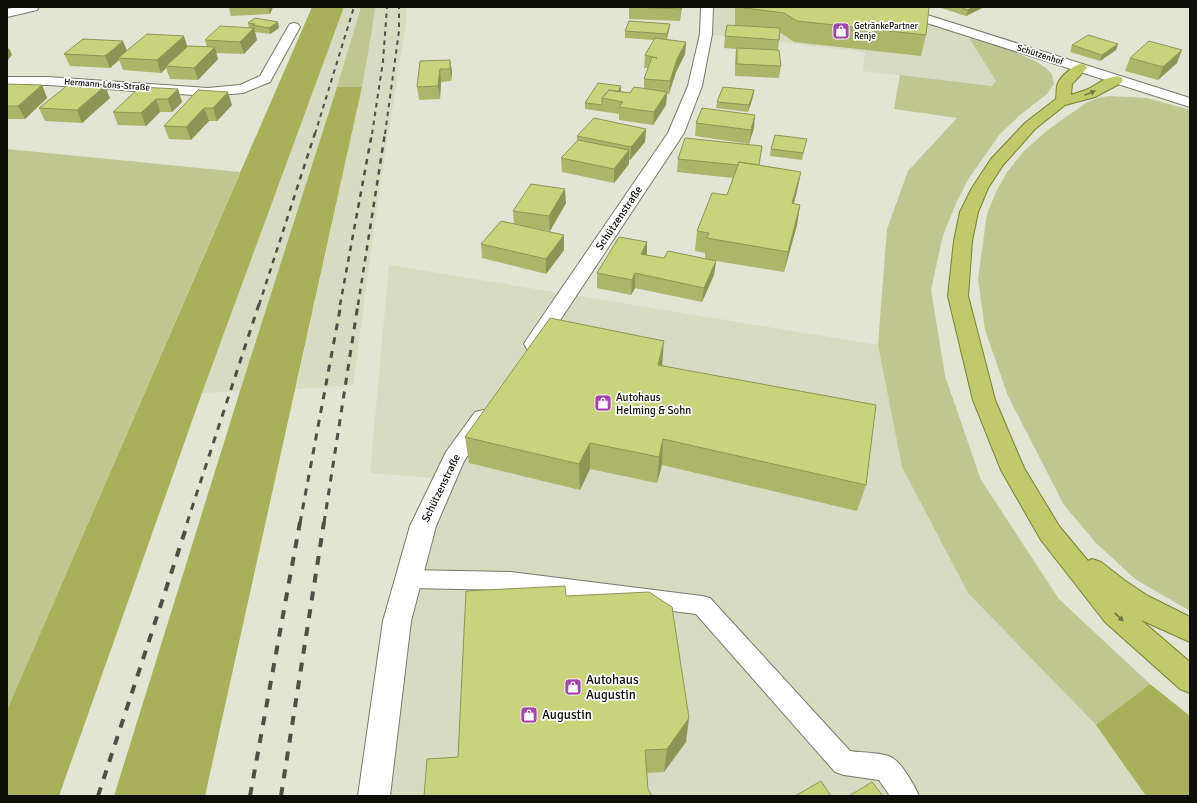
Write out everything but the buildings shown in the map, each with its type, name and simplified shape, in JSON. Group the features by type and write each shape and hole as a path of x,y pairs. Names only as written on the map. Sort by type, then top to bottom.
{"highway":[{"path":"1063,100 1064,82 1080,68"},
{"path":"1116,80 1090,94 1063,100 1030,126 997,162 980,188 969,212 963,240 958,296 984,400 1013,470 1050,533 1115,614 1190,680"},
{"path":"1050,533 1110,586 1167,621 1190,630"}],"street":[{"path":"7,13 33,7"},
{"name":"Schützenstraße","path":"524,360 676,133 695,86 706,34 707,7"},
{"name":"Schützenhof","path":"890,7 1190,103"},
{"name":"Hermann-Löns-Straße","path":"7,81 48,81 208,92 243,88 265,79 294,27"},
{"name":"Schützenstraße","path":"374,796 397,621 423,526 454,458 496,399"}],"lane":[{"path":"409,579 511,581 702,605 844,763 886,768 906,796"}],"shaded area":[{"path":"344,7 407,7 405,29 380,185 353,385 296,389 362,87 338,87 240,391 202,393"},
{"path":"707,7 875,7 969,38 996,81 992,86 863,71 865,52 706,34"},
{"path":"389,265 878,345 902,467 968,593 1096,725 1146,796 374,796 397,621 444,479 370,473"}],"green space":[{"path":"312,7 344,7 202,393 59,796 7,796 7,710"},
{"path":"361,7 375,7 362,87 337,87"},
{"path":"969,38 1027,57 1047,69 1052,75 1054,84 1047,94 1020,115 1000,134 969,178 957,201 943,235 931,290 945,376 981,480 1059,599 1150,684 1096,725 968,593 902,467 878,345 887,229 908,171 957,118 894,109 900,75 992,86 996,81"},
{"path":"337,87 362,87 205,796 114,796 240,391"},
{"path":"1109,96 1147,98 1190,110 1190,611 1135,579 1096,543 1064,505 1008,396 985,330 978,279 987,214 996,192 1007,172 1024,151 1049,129 1086,103 1098,98"},
{"path":"7,149 240,172 7,710"},
{"path":"1150,684 1190,716 1190,796 1146,796 1096,725"}],"railway":[{"path":"315,134 354,7"},
{"path":"372,134 383,61 387,7"},
{"path":"385,134 399,31 399,7"},
{"path":"259,305 315,133"},
{"path":"340,305 372,133"},
{"path":"358,305 385,133"},
{"path":"187,523 259,304"},
{"path":"300,523 341,304"},
{"path":"324,523 358,304"},
{"path":"98,796 188,522"},
{"path":"250,796 300,522"},
{"path":"281,796 324,522"}],"place":[{"name":"GetränkePartner Renje","path":"841,31"},
{"name":"Autohaus Helming & Sohn","path":"603,403"},
{"name":"Autohaus Augustin","path":"573,687"},
{"name":"Augustin","path":"529,715"}]}
